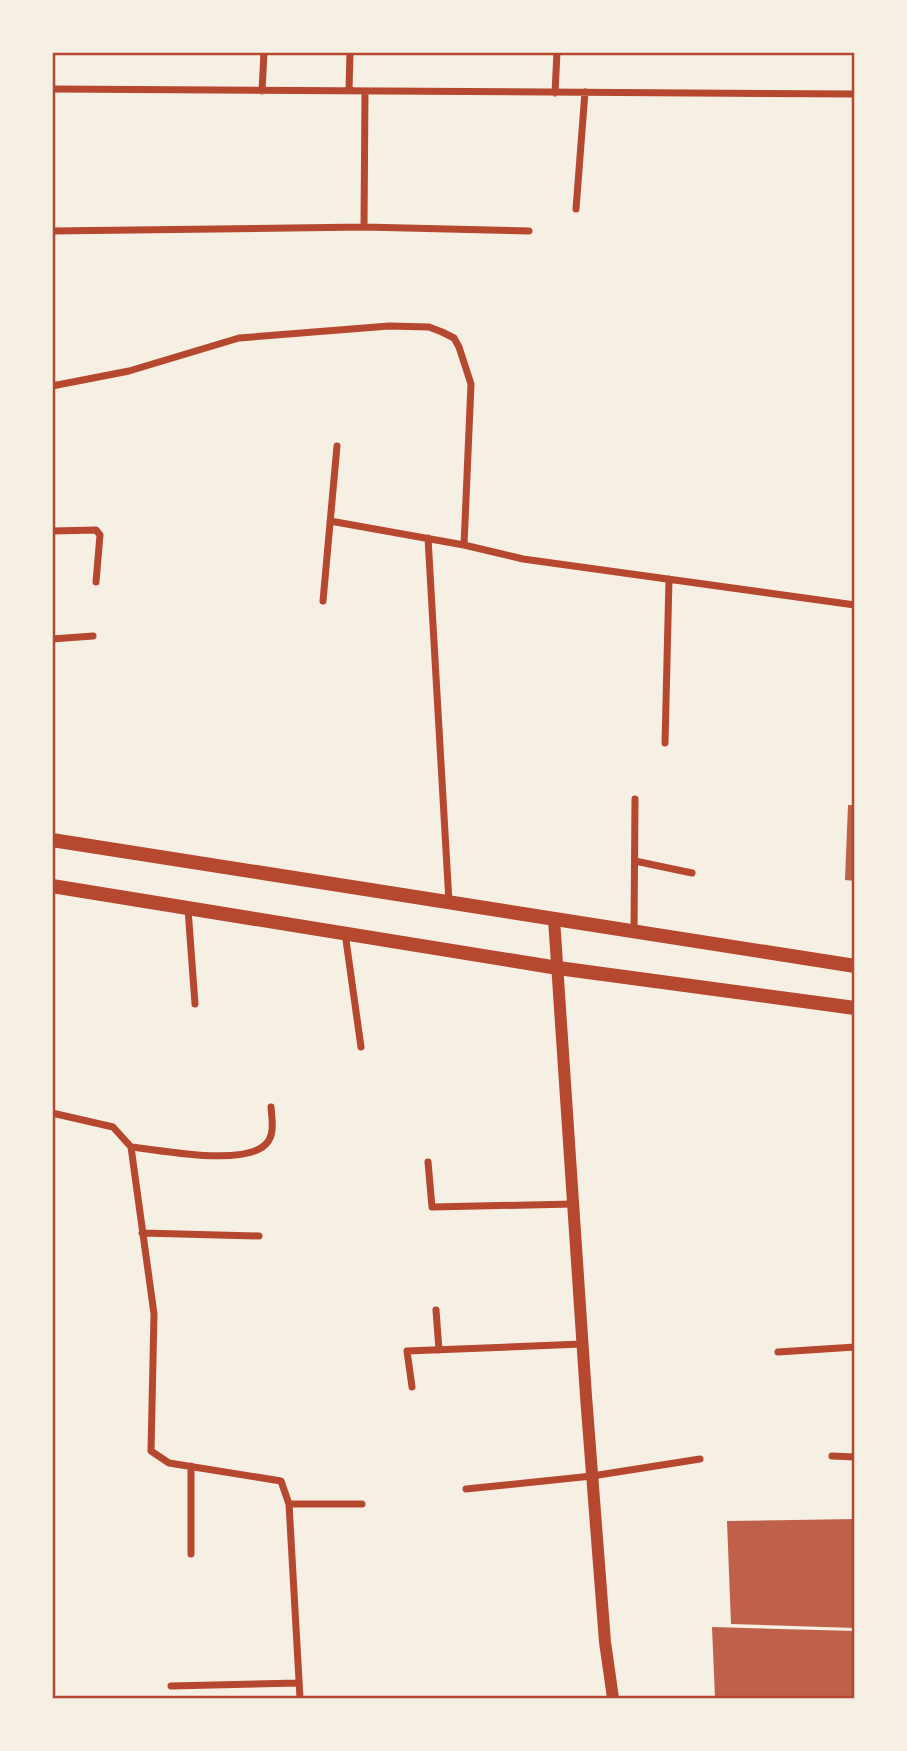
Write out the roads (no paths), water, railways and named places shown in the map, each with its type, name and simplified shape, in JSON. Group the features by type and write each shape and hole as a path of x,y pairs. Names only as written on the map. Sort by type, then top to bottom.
{"main road":[{"path":"52,840 855,966"},
{"path":"52,886 558,968 855,1008"}],"street":[{"path":"262,91 264,52"},
{"path":"349,52 349,91"},
{"path":"555,93 557,52"},
{"path":"52,89 855,94"},
{"path":"364,228 365,91"},
{"path":"576,209 585,92"},
{"path":"52,231 364,228 529,231"},
{"path":"52,386 129,371 239,338 389,326 429,327 442,332 454,338 460,347 471,384 464,545"},
{"path":"323,601 337,446"},
{"path":"330,521 464,545 523,559 855,605"},
{"path":"52,531 96,530 100,535 96,582"},
{"path":"428,538 449,903"},
{"path":"665,744 669,579"},
{"path":"52,639 93,636"},
{"path":"634,932 635,799"},
{"path":"635,861 692,873"},
{"path":"188,909 195,1004"},
{"path":"554,919 582,1344 605,1642 613,1699"},
{"path":"345,933 361,1047"},
{"path":"131,1147 196,1154 250,1153 265,1146 270,1138 271,1107"},
{"path":"52,1113 113,1128 131,1147 154,1314 151,1451 169,1463 281,1482 289,1504 300,1699"},
{"path":"428,1162 432,1207 573,1204"},
{"path":"142,1233 259,1236"},
{"path":"436,1310 439,1350"},
{"path":"412,1387 407,1351 582,1344"},
{"path":"778,1352 855,1347"},
{"path":"832,1456 855,1457"},
{"path":"466,1489 592,1476 700,1459"},
{"path":"191,1466 191,1554"},
{"path":"289,1504 362,1504"},
{"path":"171,1686 298,1683"}]}
